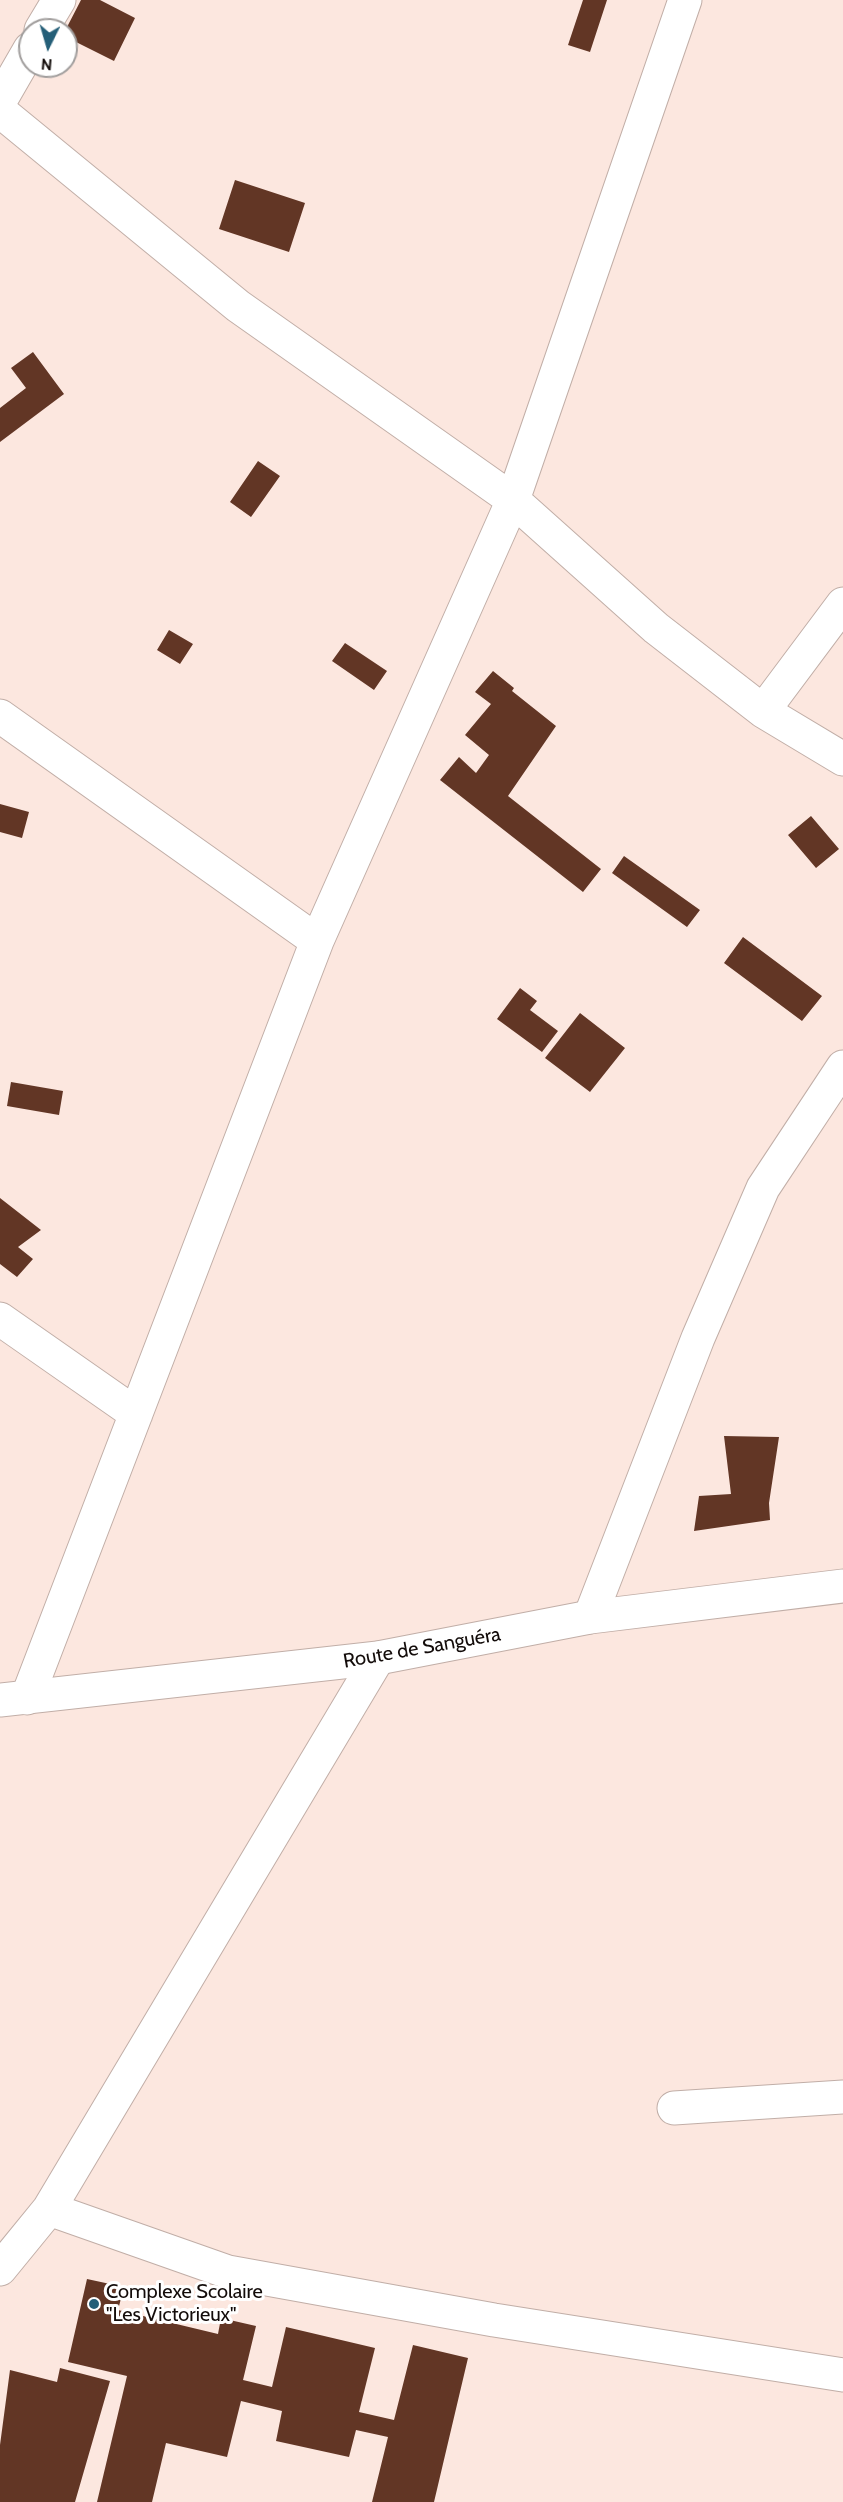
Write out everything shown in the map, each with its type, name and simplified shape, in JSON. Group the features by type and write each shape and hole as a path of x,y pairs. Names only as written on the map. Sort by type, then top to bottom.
{"street":[{"path":"48,18 59,0"},
{"path":"14,1699 136,1414 317,941 513,500 685,0"},
{"path":"0,101 18,70"},
{"path":"0,111 238,306 513,500 656,628 763,711 843,759"},
{"path":"763,711 843,604"},
{"path":"0,716 317,941"},
{"path":"591,1617 698,1338 763,1188 843,1067"},
{"path":"0,1319 136,1414"},
{"name":"Route de Sanguéra","path":"14,1699 378,1658 591,1617 843,1586"},
{"path":"0,2269 49,2209 378,1658"},
{"path":"674,2108 843,2097"},
{"path":"49,2209 228,2272 494,2320 843,2375"}],"building":[{"path":"81,0 100,0 135,18 114,61 78,43 78,18 72,18"},
{"path":"583,0 607,0 590,52 568,45"},
{"path":"235,180 305,203 289,252 219,229"},
{"path":"33,352 64,394 0,442 0,408 26,388 11,368"},
{"path":"258,461 280,476 251,517 230,502"},
{"path":"169,630 193,644 180,664 157,650"},
{"path":"345,643 387,671 374,690 332,661"},
{"path":"493,671 514,688 512,691 556,726 508,796 601,869 583,892 440,780 459,757 476,773 489,755 465,735 491,704 475,692"},
{"path":"0,804 29,812 22,838 0,832"},
{"path":"811,816 839,849 816,868 788,835"},
{"path":"624,856 700,910 687,927 612,873"},
{"path":"743,937 822,996 802,1021 724,963"},
{"path":"520,988 537,1001 530,1010 558,1031 542,1052 497,1019"},
{"path":"580,1013 625,1048 590,1092 545,1058"},
{"path":"11,1082 63,1091 59,1115 7,1106"},
{"path":"0,1198 41,1230 18,1247 33,1259 17,1277 0,1264"},
{"path":"724,1436 779,1437 769,1503 770,1520 694,1531 699,1496 731,1494"},
{"path":"87,2279 124,2287 118,2310 218,2334 221,2318 256,2326 243,2380 272,2387 286,2327 375,2348 359,2412 394,2420 413,2345 468,2358 434,2502 372,2502 388,2437 356,2430 349,2457 276,2441 282,2411 241,2401 227,2457 166,2443 152,2502 97,2502 127,2376 68,2362"},
{"path":"60,2368 110,2381 75,2502 0,2502 0,2445 10,2370 57,2382"}],"place":[{"name":"Complexe Scolaire \"Les Victorieux\"","path":"94,2304"}]}
